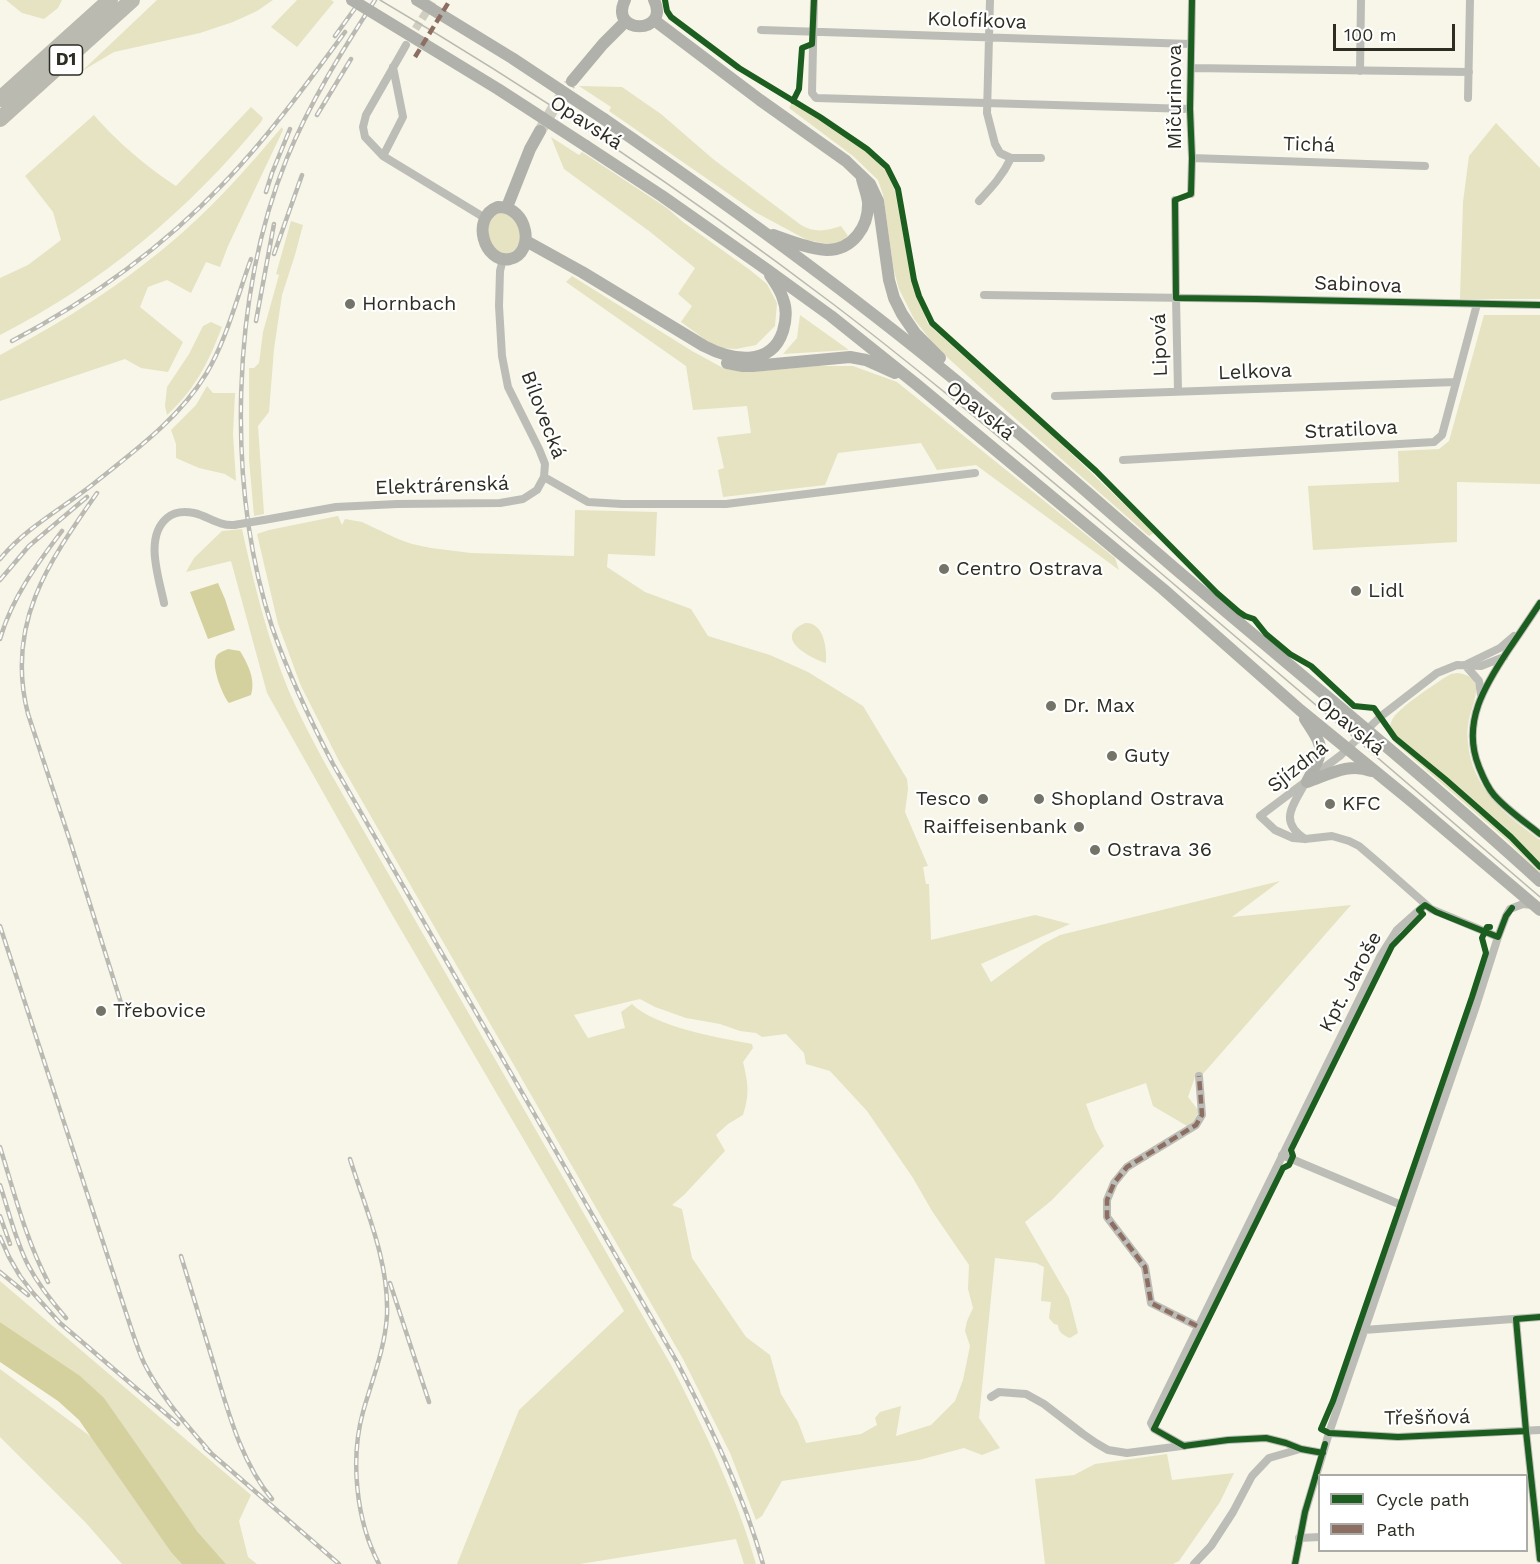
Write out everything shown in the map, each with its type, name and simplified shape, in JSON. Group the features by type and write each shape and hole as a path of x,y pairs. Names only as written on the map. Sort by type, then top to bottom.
{"highway":[{"name":"D1","path":"0,99 110,0"},
{"name":"D1","path":"0,119 132,0"}],"main road":[{"name":"Opavská","path":"352,0 488,83 662,196 831,316 1155,582 1300,710 1539,908"},
{"name":"Opavská","path":"417,0 504,53 681,172 890,328 978,399 1367,730 1540,881"},
{"path":"625,0 622,9 626,21 635,27 650,24 654,20 657,8 654,0"},
{"path":"654,20 838,156 873,188 878,201 889,280 894,298 902,314 923,343 978,399"},
{"path":"572,81 626,21"},
{"path":"507,207 530,149 540,131"},
{"path":"764,232 819,249 831,250 847,245 861,231 867,214 867,198 860,175"},
{"path":"507,207 521,219 525,228 524,249 512,259 504,259 493,254 485,242 483,228 488,213 494,209 507,207"},
{"path":"526,241 704,346 722,354 738,357 748,358 768,352 781,336 784,326 784,300 766,269"},
{"path":"661,321 700,351 725,363 753,366 853,357 877,365 916,384"},
{"path":"1300,710 1320,742 1321,754 1307,782"},
{"path":"1307,782 1350,767 1362,767 1379,774"}],"street":[{"path":"814,0 812,93 816,98 1190,109"},
{"path":"990,0 987,113 995,144 1000,153 1011,158 1041,158"},
{"name":"Mičurinova","path":"1191,194 1192,0"},
{"path":"1360,71 1361,0"},
{"path":"1468,98 1470,0"},
{"name":"Kolofíkova","path":"761,30 1191,44"},
{"path":"406,45 366,116 363,127 365,137 383,156 485,218"},
{"path":"383,156 403,117 393,67"},
{"path":"1192,68 1468,72"},
{"path":"979,201 996,184 1011,158"},
{"name":"Tichá","path":"1192,158 1425,166"},
{"path":"1175,200 1176,298"},
{"name":"Bílovecká","path":"504,259 500,271 499,306 502,356 508,387 545,464 543,477"},
{"name":"Sabinova","path":"984,295 1256,298 1540,305"},
{"name":"Lipová","path":"1176,298 1178,391"},
{"name":"Stratilova","path":"1123,460 1434,442 1442,435 1477,304"},
{"name":"Lelkova","path":"1055,396 1456,382"},
{"path":"543,477 588,502 726,504 975,473"},
{"name":"Elektrárenská","path":"164,603 154,545 155,535 162,522 174,513 198,514 221,525 234,525 336,507 500,503 523,499 537,490 543,477"},
{"path":"1540,603 1481,695 1472,733 1475,755 1488,787 1511,812 1540,834"},
{"path":"1465,665 1500,648 1525,625"},
{"path":"1465,665 1481,666 1504,657"},
{"path":"1465,665 1479,681 1481,695"},
{"name":"Sjízdná","path":"1305,839 1281,834 1260,816 1341,755 1380,717 1437,674 1450,667 1465,665"},
{"path":"1307,782 1292,806 1290,814 1292,827 1305,839 1332,836 1354,843 1390,872 1425,905 1436,912 1498,937"},
{"path":"1295,1564 1305,1512 1329,1433 1498,937 1510,909 1523,904 1539,908"},
{"name":"Kpt. Jaroše","path":"1184,1446 1154,1429 1150,1423 1386,945 1403,923 1425,905"},
{"path":"1197,1326 1151,1303 1145,1267 1107,1217 1107,1200 1114,1183 1127,1167 1196,1125 1202,1115 1199,1076"},
{"path":"1282,1155 1406,1207"},
{"path":"1364,1330 1540,1317"},
{"path":"1516,1319 1534,1522 1540,1559"},
{"path":"991,1397 999,1392 1026,1394 1044,1404 1108,1450 1126,1453 1228,1440 1266,1438 1323,1453"},
{"name":"Třešňová","path":"1329,1433 1398,1437 1540,1430"},
{"path":"1194,1564 1211,1546 1252,1476 1269,1458 1301,1449"},
{"path":"1299,1538 1318,1537"}],"shaded area":[{"path":"6,0 62,0 58,8 44,19 22,13"},
{"path":"157,0 273,0 257,11 233,22 200,33 114,52 82,71"},
{"path":"297,0 331,0 334,2 297,47 271,27"},
{"path":"579,86 622,87 661,114 713,159 801,225 821,230 841,226 848,236 842,242 828,244 807,240 755,212 609,111 611,107"},
{"path":"795,98 867,151 886,171 895,191 911,278 928,324 1054,437 1154,533 1149,536 936,347 914,319 899,289 894,271 883,195 878,180 853,156 789,108"},
{"path":"251,107 263,118 261,122 204,185 174,214 142,242 74,292 0,335 0,278 28,265 61,240 53,212 25,176 94,115 133,154 176,186"},
{"path":"1496,123 1540,168 1540,299 1460,299 1463,202 1469,156"},
{"path":"282,127 283,130 220,267 206,262 191,293 167,280 148,287 140,307 183,342 168,372 141,368 125,359 0,401 0,355 94,300 161,251 221,195"},
{"path":"551,137 579,155 582,152 667,208 767,284 777,303 775,326 756,345 736,349 717,348 681,322 692,306 678,294 695,268 564,169"},
{"path":"506,212 515,219 521,235 519,246 510,254 496,250 489,233 490,219 496,213"},
{"path":"291,221 303,225 282,295 274,349 269,412 258,426 264,514 254,516 249,459 249,368 254,368 259,363 263,332 279,275 276,274"},
{"path":"572,276 725,369 750,372 817,366 853,366 897,382 1115,558 1119,570 976,465 937,470 921,443 838,453 825,485 723,497 718,470 724,468 717,437 751,433 747,406 693,410 686,366 566,282"},
{"path":"800,315 849,350 783,354 797,338"},
{"path":"1484,315 1540,315 1540,484 1457,482 1457,542 1313,550 1308,486 1399,482 1398,451 1439,449 1449,441"},
{"path":"211,322 222,327 212,352 186,395 167,415 165,406 167,387 189,354 203,326"},
{"path":"207,386 213,393 235,393 233,434 236,481 225,474 199,468 176,458 176,444 171,430 196,405"},
{"path":"575,510 657,512 655,556 608,554 607,567 645,592 691,609 708,636 770,655 808,672 863,706 907,779 905,812 928,866 923,867 926,884 929,884 931,940 1035,915 1070,924 981,964 991,982 1043,944 1060,935 1280,881 1232,917 1351,905 1202,1075 1195,1077 1188,1097 1199,1111 1193,1122 1187,1126 1153,1106 1146,1083 1086,1104 1104,1146 1051,1201 1025,1222 1069,1298 1078,1333 1070,1338 1066,1336 1049,1318 1051,1302 1041,1301 1044,1267 1036,1263 995,1258 979,1418 1000,1448 982,1455 964,1448 919,1460 782,1481 762,1516 756,1520 730,1453 683,1359 339,761 301,686 278,624 257,534 338,516 342,525 345,519 362,522 398,539 431,548 471,553 574,556","holes":["640,999 686,1018 756,1033 762,1037 786,1034 804,1053 806,1064 830,1071 867,1111 913,1178 932,1211 969,1265 968,1289 973,1308 965,1331 970,1346 963,1380 955,1401 931,1425 896,1436 901,1406 880,1412 875,1418 877,1425 861,1434 806,1443 798,1422 781,1394 770,1355 746,1337 692,1258 682,1209 672,1205 725,1151 716,1135 743,1115 748,1088 743,1062 753,1048 752,1044 706,1035 672,1025 642,1012 632,1004 621,1012 625,1028 588,1038 574,1015"]},
{"path":"242,529 267,630 280,669 301,718 671,1365 729,1487 756,1564 744,1564 736,1539 580,1564 457,1564 519,1410 624,1311 390,911 267,693 231,561 186,572 194,558 222,531"},
{"path":"218,583 235,630 208,639 190,592"},
{"path":"805,623 811,624 820,631 825,643 826,663 811,657 797,647 793,641 792,635 796,629"},
{"path":"228,649 240,651 253,684 251,695 229,703 218,681 215,667 218,654"},
{"path":"1457,673 1467,675 1473,679 1475,684 1475,698 1467,735 1476,774 1503,810 1540,840 1540,873 1508,841 1391,737 1391,723 1395,715 1444,678"},
{"path":"0,1281 251,1495 239,1521 248,1557 257,1564 226,1564 197,1531 79,1375 0,1322"},
{"path":"0,1322 79,1375 104,1398 197,1531 226,1564 182,1564 171,1552 79,1420 58,1401 0,1362"},
{"path":"0,1369 107,1451 193,1564 122,1564 86,1523 0,1437"},
{"path":"1167,1454 1172,1480 1234,1473 1220,1502 1179,1561 1173,1564 1045,1564 1035,1479 1074,1475 1095,1464"}],"tunnel":[{"path":"409,39 434,0"},
{"path":"540,131 570,84"}],"tram line":[{"path":"380,0 497,71 611,145 723,223 867,330 1102,523 1540,897"}],"railway":[{"path":"335,36 361,0"},
{"path":"375,0 327,77 296,137 268,212 255,270 246,330 241,391 242,453 247,513 257,572 272,627 300,697 324,747 677,1362 725,1461 746,1512 763,1564"},
{"path":"12,341 69,308 124,271 200,207 240,166 271,129 345,32"},
{"path":"317,115 351,59"},
{"path":"266,192 290,129"},
{"path":"274,254 302,175"},
{"path":"256,321 274,224"},
{"path":"0,559 21,537 139,448 195,391 213,361 226,332 251,259"},
{"path":"97,493 62,544 36,596 27,623 22,651 22,682 28,714 121,1003"},
{"path":"0,580 29,546 87,497"},
{"path":"0,639 18,596 34,569 62,531"},
{"path":"0,926 140,1355 166,1399 211,1453"},
{"path":"0,1147 27,1233 48,1282"},
{"path":"350,1159 375,1236 387,1295 384,1340 359,1430 356,1469 360,1509 371,1547 379,1564"},
{"path":"0,1185 23,1255 36,1279 66,1318"},
{"path":"0,1216 10,1244"},
{"path":"0,1237 20,1276 60,1323 178,1424"},
{"path":"181,1256 237,1435 252,1469 272,1499"},
{"path":"0,1272 28,1295"},
{"path":"390,1283 429,1402"},
{"path":"205,1448 339,1564"}],"marked path":[{"path":"415,57 450,0"},
{"path":"1197,1326 1151,1303 1145,1267 1107,1217 1107,1200 1114,1183 1127,1167 1196,1125 1202,1115 1199,1076"}],"cycle path":[{"path":"665,0 671,17 739,68 820,117 867,149 887,167 898,189 914,280 932,323 1096,471 1217,593 1239,612 1254,619 1266,634 1290,654 1311,666 1354,706 1374,708 1395,738 1511,837 1540,867"},
{"path":"793,101 799,89 802,48 812,44 814,0"},
{"path":"1192,0 1191,194 1175,200 1176,298 1540,305"},
{"path":"1540,603 1484,691 1474,720 1473,735 1474,751 1489,789 1505,806 1540,834"},
{"path":"1323,1453 1266,1438 1184,1446 1154,1429 1283,1168 1289,1165 1293,1156 1291,1150 1392,946 1423,914 1419,910 1425,905 1436,912 1498,937 1506,916 1512,908"},
{"path":"1490,927 1487,927 1482,938 1486,953 1472,997 1333,1401 1321,1429 1329,1433 1398,1437 1526,1431"},
{"path":"1540,1317 1516,1319 1540,1559"},
{"path":"1295,1564 1305,1512 1325,1444"}],"place":[{"name":"Hornbach","path":"350,304"},
{"name":"Centro Ostrava","path":"944,569"},
{"name":"Lidl","path":"1356,591"},
{"name":"Dr. Max","path":"1051,706"},
{"name":"Guty","path":"1112,756"},
{"name":"Tesco","path":"983,799"},
{"name":"Shopland Ostrava","path":"1039,799"},
{"name":"KFC","path":"1330,804"},
{"name":"Raiffeisenbank","path":"1079,827"},
{"name":"Ostrava 36","path":"1095,850"},
{"name":"Třebovice","path":"101,1011"}]}
